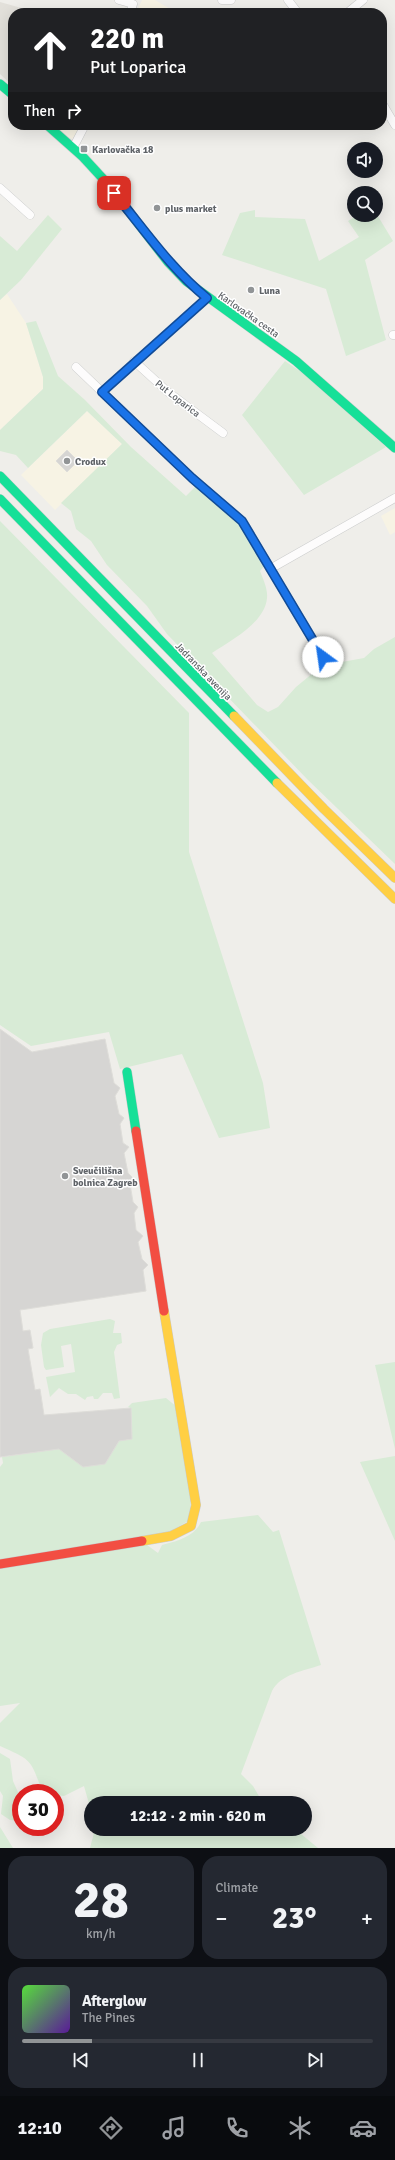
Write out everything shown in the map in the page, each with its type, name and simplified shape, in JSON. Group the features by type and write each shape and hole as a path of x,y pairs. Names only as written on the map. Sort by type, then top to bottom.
{"street":[{"path":"119,0 135,2"},
{"path":"222,0 231,0"},
{"path":"288,0 294,8"},
{"path":"353,8 363,0"},
{"path":"0,84 8,91"},
{"path":"387,112 395,124"},
{"name":"Karlovačka cesta","path":"53,130 73,148 106,182 168,262 186,281 207,298 296,361 395,448"},
{"path":"73,148 82,130"},
{"path":"0,188 30,215"},
{"path":"102,392 134,361 207,298"},
{"name":"Put Loparica","path":"134,361 168,392 223,433"},
{"path":"76,367 192,478 242,521 323,657"},
{"name":"Jadranska avenija","path":"0,476 324,809 395,878"},
{"path":"270,569 395,498"},
{"path":"0,499 312,818 395,899"},
{"path":"0,1564 171,1536 191,1526 195,1516 196,1505 127,1072"}],"shaded area":[{"path":"142,0 155,0 169,8 138,8"},
{"path":"0,2 21,8 8,8 8,81 0,74"},
{"path":"60,130 78,130 73,139"},
{"path":"7,294 26,323 43,377 43,389 0,430 0,300"},
{"path":"87,411 122,444 55,510 21,475"},
{"path":"395,508 395,532 390,535 381,516"}],"green space":[{"path":"255,210 255,217 305,219 319,261 359,237 349,222 381,222 393,241 365,260 386,340 346,356 326,289 222,255 240,213"},
{"path":"48,215 62,229 21,280 0,300 0,236 17,251"},
{"path":"36,321 58,376 85,400 131,447 186,496 197,485 232,516 242,527 265,565 260,571 267,595 265,607 260,615 246,630 212,653 257,705 268,712 278,707 296,687 313,673 342,662 364,658 374,649 395,637 395,864 308,780 167,634 147,606 107,565 91,541 76,529 71,511 61,503 122,444 87,411 28,468 16,455 0,451 0,430 43,389 43,377 26,323"},
{"path":"285,361 307,376 386,447 304,495 242,415"},
{"path":"0,521 189,713 189,852 263,1083 270,1128 219,1138 182,1054 120,1069 109,1032 31,1046 0,1025"},
{"path":"110,1319 115,1321 113,1333 121,1333 122,1343 117,1345 114,1352 120,1398 114,1399 112,1393 103,1393 98,1399 94,1399 93,1396 87,1397 85,1400 76,1394 68,1394 59,1388 50,1397 46,1377 75,1372 71,1344 61,1346 64,1367 46,1370 44,1367 41,1345 43,1333 50,1329"},
{"path":"395,1362 395,1449 375,1365"},
{"path":"166,1398 177,1407 191,1491 190,1520 169,1532 0,1560 0,1467 3,1463 2,1457 64,1448 105,1464 119,1441 132,1439 131,1408 128,1407 132,1403"},
{"path":"395,1456 395,1541 360,1462"},
{"path":"258,1515 273,1532 279,1530 321,1665 300,1671 287,1677 276,1685 272,1691 241,1774 253,1786 259,1796 87,1796 84,1786 64,1796 64,1784 40,1784 33,1768 25,1759 0,1746 0,1723 20,1703 0,1706 0,1566 147,1545 158,1553 162,1545 190,1535 201,1522"},
{"path":"0,1753 10,1759 14,1784 12,1784 12,1820 1,1814 3,1796 0,1791"},
{"path":"0,1827 13,1848 0,1848"},
{"path":"93,1836 303,1836 318,1848 90,1848"}],"building":[{"name":"Crodux","path":"67,450 78,461 67,472 56,461"},
{"name":"Sveučilišna bolnica Zagreb","path":"0,1029 32,1052 105,1039 114,1083 120,1088 115,1096 119,1114 124,1118 120,1124 123,1143 129,1147 124,1153 128,1173 133,1178 130,1184 133,1202 138,1207 134,1213 136,1230 143,1236 138,1242 142,1259 148,1265 143,1270 146,1291 20,1310 23,1331 30,1330 33,1348 28,1349 35,1390 40,1389 44,1415 131,1408 132,1439 119,1441 105,1464 83,1467 59,1449 0,1457"}],"traffic: fast":[{"path":"0,84 8,91"},
{"path":"53,130 83,157 106,182 168,262 186,281 296,361 395,448"},
{"path":"0,476 234,716"},
{"path":"0,499 277,783"},
{"path":"127,1072 136,1131"}],"traffic: slow":[{"path":"234,716 324,809 395,878"},
{"path":"277,783 395,899"},
{"path":"142,1541 171,1536 191,1526 196,1505 164,1311"}],"traffic: jam":[{"path":"136,1131 164,1311"},
{"path":"0,1564 142,1541"}],"place":[{"name":"Karlovačka 18","path":"84,149"},
{"name":"plus market","path":"157,208"},
{"name":"Luna","path":"251,290"},
{"name":"Crodux","path":"67,461"},
{"name":"Sveučilišna bolnica Zagreb","path":"65,1176"}],"route":[{"path":"114,193 148,234 168,262 186,281 207,298 134,361 102,392 192,478 206,488 242,521 323,657"}]}
